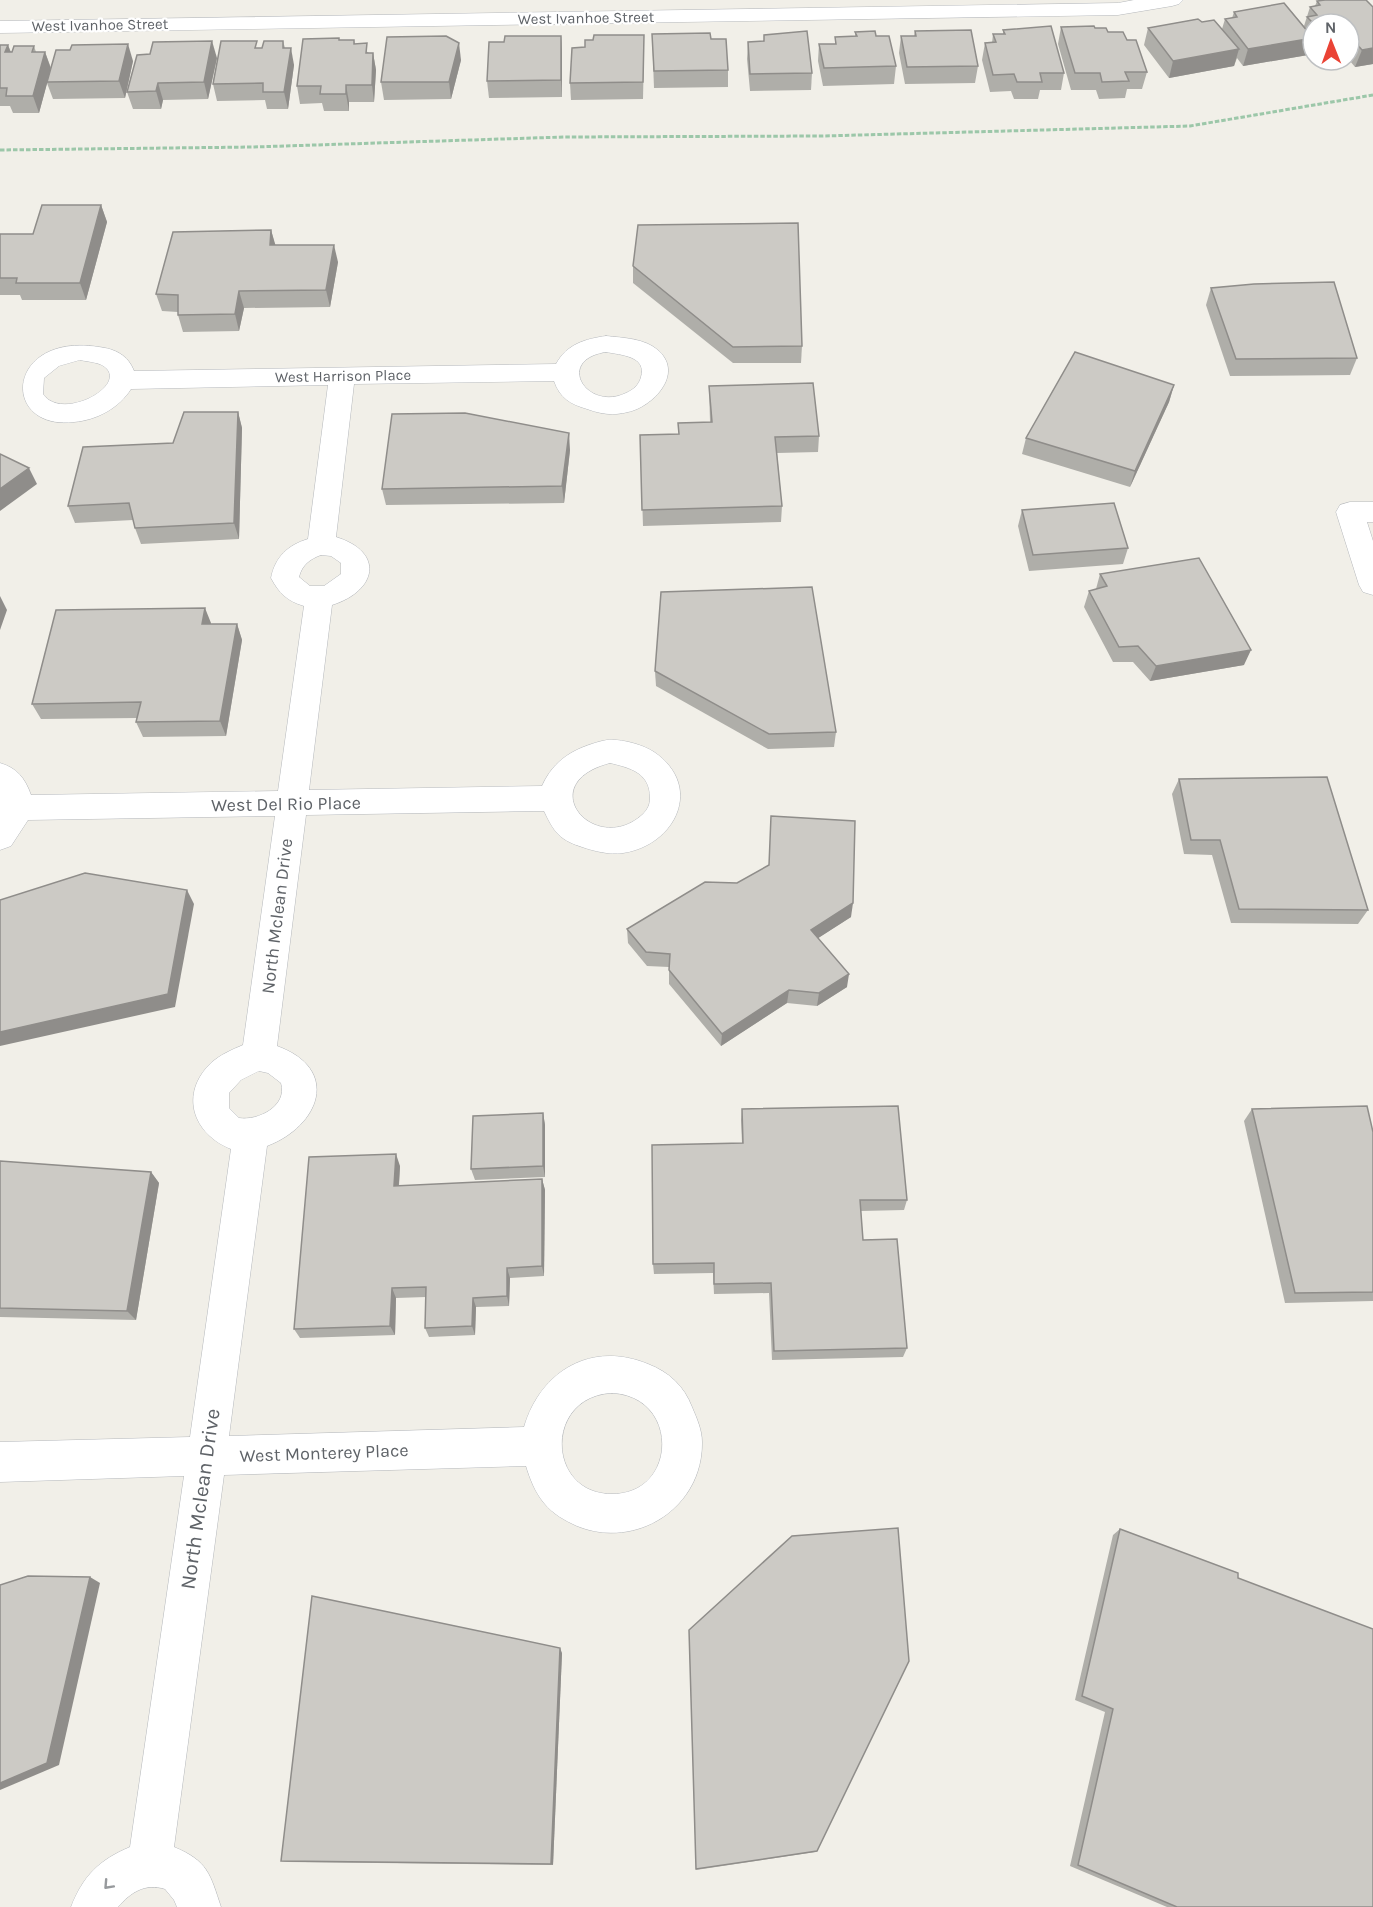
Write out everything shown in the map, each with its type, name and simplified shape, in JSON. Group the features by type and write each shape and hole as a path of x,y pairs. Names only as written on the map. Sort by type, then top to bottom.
{"street":[{"name":"West Ivanhoe Street","path":"0,27 1118,9 1172,0"},
{"path":"74,26 86,6"},
{"name":"West Harrison Place","path":"123,380 564,372"},
{"path":"321,545 342,376"},
{"path":"1361,512 1373,585"},
{"path":"321,545 343,548 356,561 357,569 349,585 341,591 319,597 296,592 285,578 290,560 298,553 321,545"},
{"name":"North Mclean Drive","path":"259,1056 319,597"},
{"path":"0,775 8,780 16,793 17,808 12,822 0,837"},
{"name":"West Del Rio Place","path":"17,808 555,798"},
{"path":"259,1056 284,1062 298,1081 299,1093 296,1106 289,1116 265,1133 251,1135 236,1133 223,1127 214,1117 211,1104 213,1090 219,1077 244,1059 259,1056"},
{"name":"North Mclean Drive","path":"150,1863 251,1135"},
{"name":"West Monterey Place","path":"0,1462 541,1446"},
{"path":"93,1907 111,1880 130,1868 150,1863 167,1865 181,1873 193,1886 199,1907"}],"path":[{"path":"0,150 253,147 564,137 823,136 1190,126 1373,95"}],"building":[{"path":"1366,0 1373,7 1373,48 1361,49 1361,12 1314,12 1310,7 1320,5 1317,1"},
{"path":"1284,3 1301,24 1301,40 1248,49 1225,19 1237,17 1234,12"},
{"path":"1198,19 1202,22 1214,20 1239,49 1173,61 1148,28"},
{"path":"1051,26 1064,73 1040,73 1042,82 1017,82 1014,74 993,75 985,43 996,42 993,34 1005,34 1003,30"},
{"path":"1094,26 1095,28 1106,28 1108,32 1123,32 1127,40 1136,40 1147,72 1125,72 1129,81 1102,82 1100,73 1075,73 1061,27"},
{"path":"971,30 978,66 907,67 901,36 916,36 915,31"},
{"path":"807,31 812,73 750,74 748,42 764,41 764,35"},
{"path":"875,31 876,36 889,36 896,66 824,68 819,44 836,44 835,37 857,36 855,32"},
{"path":"710,33 711,39 726,39 728,70 654,71 652,34"},
{"path":"594,35 644,35 643,82 570,83 572,48 585,47 585,40 593,40"},
{"path":"446,36 459,43 449,82 381,82 387,37"},
{"path":"505,36 561,36 561,80 487,81 489,42 504,42"},
{"path":"339,38 339,40 354,40 354,44 367,43 366,53 373,53 372,85 346,85 346,94 320,94 321,86 297,86 303,39"},
{"path":"212,41 204,82 158,83 156,91 127,92 137,55 150,54 153,42"},
{"path":"221,41 257,41 255,48 262,48 264,41 283,41 283,48 291,48 284,92 263,92 263,83 213,84"},
{"path":"128,44 119,81 47,82 56,50 70,50 72,45"},
{"path":"0,45 8,45 5,52 12,52 14,46 34,46 32,52 45,52 33,96 6,96 7,88 0,88"},
{"path":"42,205 101,205 80,283 16,283 17,278 0,278 0,234 33,234"},
{"path":"798,223 802,346 733,347 633,266 638,225"},
{"path":"271,230 270,245 334,245 326,290 239,291 235,314 178,315 178,295 156,294 173,232"},
{"path":"1334,282 1357,358 1236,359 1211,288 1254,284"},
{"path":"1075,352 1174,385 1135,471 1026,438"},
{"path":"813,383 819,436 775,437 782,506 642,510 640,435 679,434 678,423 712,422 709,386"},
{"path":"184,412 238,412 234,523 135,528 129,503 68,506 83,447 173,443"},
{"path":"465,413 569,433 562,486 382,489 392,414"},
{"path":"0,454 29,468 0,489"},
{"path":"1114,503 1128,548 1033,555 1022,510"},
{"path":"1199,558 1251,650 1156,666 1138,646 1119,647 1089,591 1107,586 1100,574"},
{"path":"812,587 836,732 769,734 655,671 661,592"},
{"path":"205,608 202,624 237,624 220,721 136,722 141,702 32,704 56,610"},
{"path":"1327,777 1368,910 1239,909 1220,840 1191,840 1179,779"},
{"path":"771,816 855,821 853,903 811,930 849,974 819,993 789,990 722,1034 669,970 670,954 646,952 627,929 705,882 737,883 769,865"},
{"path":"85,873 187,890 168,994 0,1032 0,900"},
{"path":"898,1106 907,1200 860,1200 863,1240 897,1239 907,1348 774,1351 771,1283 714,1284 714,1263 653,1264 652,1145 743,1143 742,1109"},
{"path":"1367,1106 1373,1132 1373,1292 1295,1293 1252,1109"},
{"path":"543,1113 543,1166 471,1169 473,1116"},
{"path":"396,1154 394,1186 542,1179 542,1266 507,1268 507,1296 473,1298 472,1326 425,1328 426,1287 392,1288 390,1326 294,1329 309,1157"},
{"path":"0,1161 151,1172 127,1311 0,1308"},
{"path":"898,1528 909,1661 817,1851 696,1869 689,1630 792,1536"},
{"path":"1120,1529 1238,1573 1238,1578 1373,1629 1373,1907 1177,1907 1078,1865 1113,1709 1082,1696"},
{"path":"28,1576 90,1577 47,1763 0,1783 0,1585"},
{"path":"312,1596 560,1648 551,1864 281,1861"}]}
